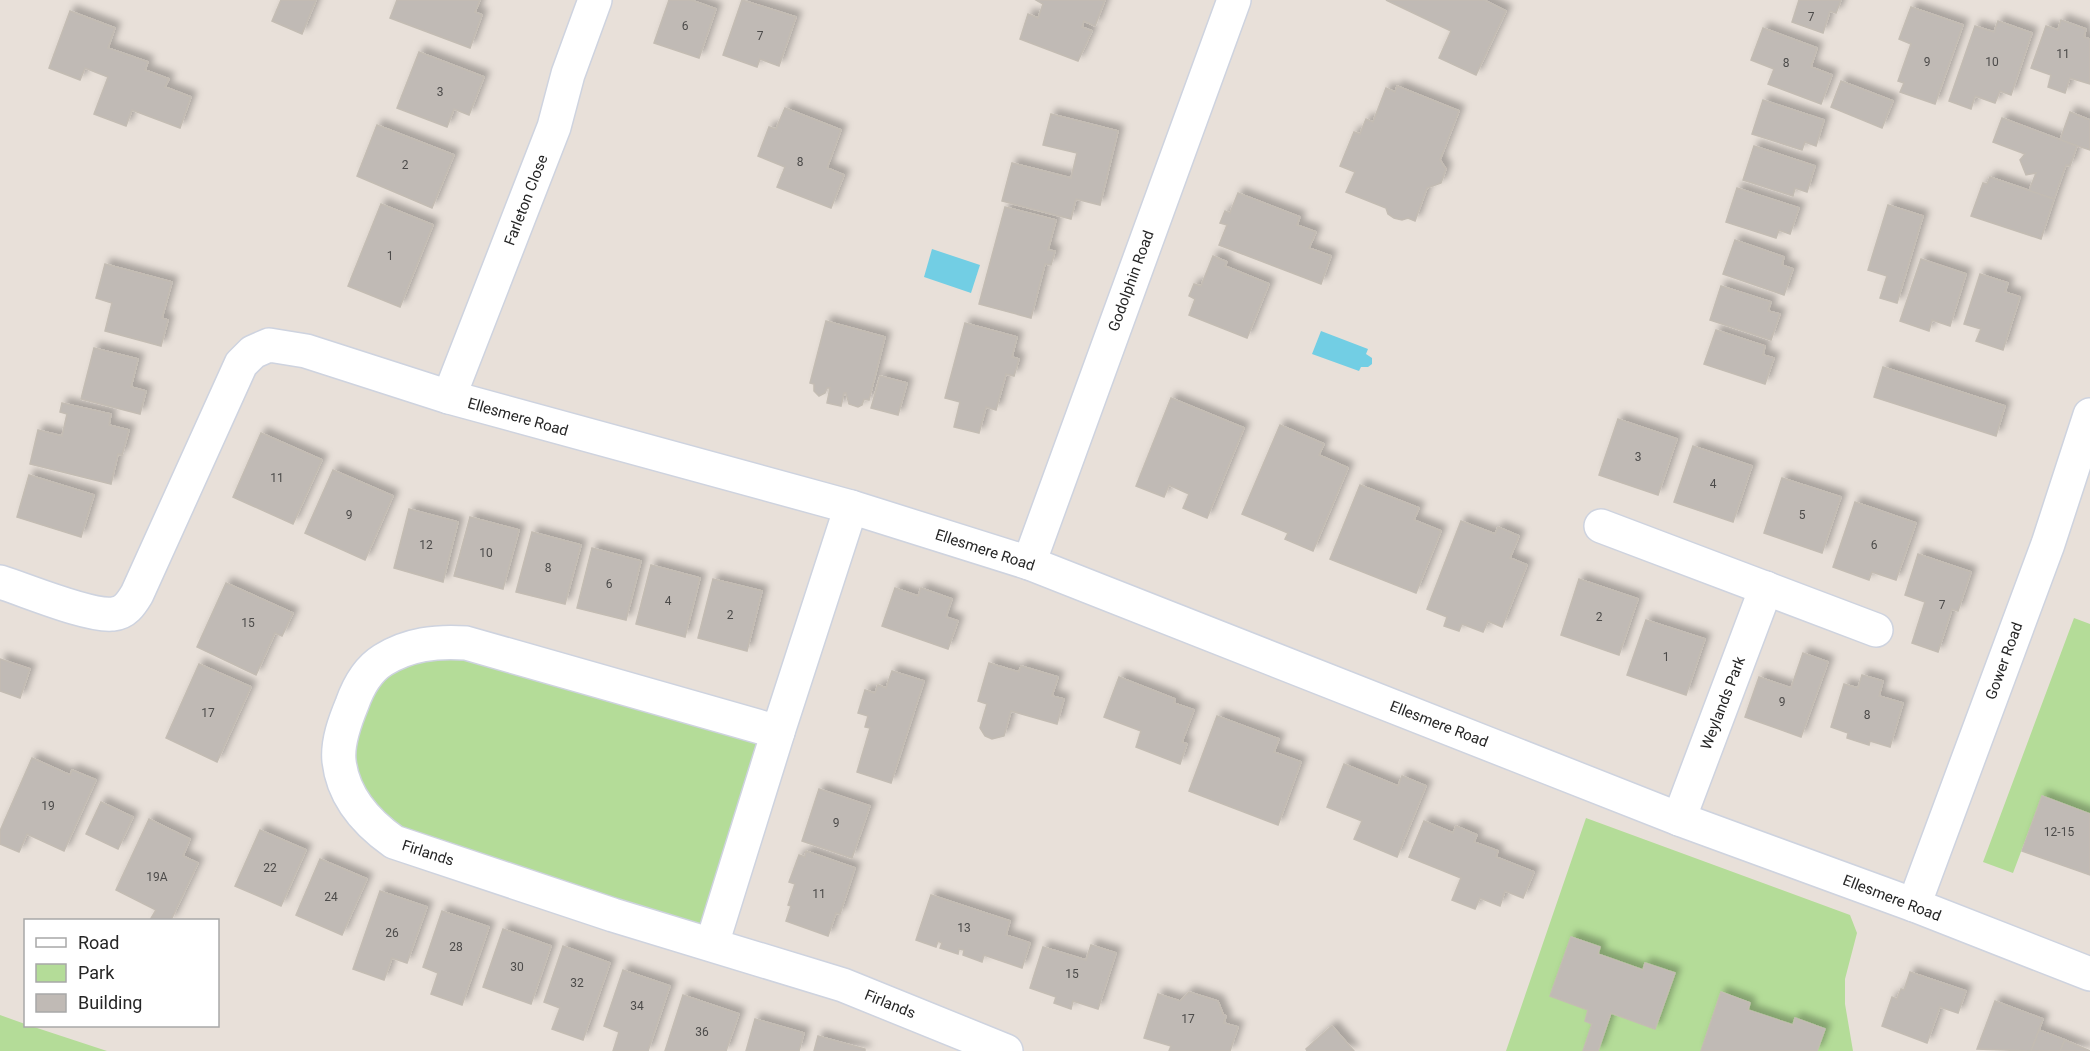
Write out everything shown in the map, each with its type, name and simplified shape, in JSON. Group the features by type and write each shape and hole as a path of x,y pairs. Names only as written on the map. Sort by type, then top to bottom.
{"street":[{"name":"Farleton Close","path":"449,398 554,127 568,74 595,0"},
{"name":"Godolphin Road","path":"1029,563 1234,0"},
{"name":"Ellesmere Road","path":"0,582 94,614 114,614 128,609 137,594 241,364 253,352 269,345 306,351 449,398 851,507 1029,563 1679,819 2090,974"},
{"name":"Gower Road","path":"1914,906 2048,544 2090,415"},
{"path":"712,944 851,507"},
{"path":"1600,526 1876,630"},
{"name":"Weylands Park","path":"1679,819 1766,588"},
{"name":"Firlands","path":"778,732 466,643 437,641 411,646 381,661 358,685 343,728 339,761 347,787 359,811 374,828 394,842 613,915 843,985 1006,1051"}],"green space":[{"path":"2074,618 2090,624 2090,814 2042,796 2013,873 1983,862"},
{"path":"411,647 778,732 712,944 374,828 343,727"},
{"path":"1586,818 1850,915 1857,933 1845,979 1845,1004 1853,1051 1817,1051 1825,1029 1795,1019 1793,1025 1748,1010 1750,1002 1722,992 1701,1051 1598,1051 1611,1013 1655,1028 1675,973 1645,963 1643,970 1598,954 1600,947 1572,937 1588,1010 1585,1021 1592,1024 1583,1051 1506,1051"},
{"path":"0,1015 24,1024 24,1027 34,1027 107,1051 0,1051"}],"water":[{"path":"932,249 980,265 971,293 924,277"},
{"path":"1321,331 1368,349 1366,354 1372,358 1372,364 1368,367 1361,367 1359,371 1312,354"}],"building":[{"path":"281,0 316,0 302,34 272,21"},
{"path":"397,0 480,0 475,12 482,15 470,48 390,18"},
{"path":"669,0 691,0 716,9 699,58 654,43"},
{"path":"742,0 796,17 779,66 760,59 757,67 723,55"},
{"path":"1036,0 1105,0 1095,26 1084,21 1082,27 1092,31 1078,61 1020,39 1028,14 1038,18 1043,4"},
{"path":"1386,0 1484,0 1506,11 1476,75 1439,58 1451,31"},
{"path":"1799,0 1841,0 1836,13 1830,11 1823,33 1792,22"},
{"path":"1911,7 1963,25 1935,104 1900,92 1904,83 1898,81 1911,44 1899,39"},
{"path":"70,11 115,28 108,48 148,62 145,70 169,79 165,87 191,97 180,128 132,110 126,126 94,114 108,77 85,68 80,80 49,68"},
{"path":"2061,20 2086,29 2084,37 2090,39 2090,84 2070,78 2065,93 2048,87 2051,75 2031,68 2046,26 2058,30"},
{"path":"1998,21 2032,33 2011,95 2000,91 1995,103 1975,96 1971,109 1949,101 1975,26 1994,32"},
{"path":"1763,28 1817,48 1811,67 1832,75 1821,104 1768,84 1774,69 1751,60"},
{"path":"419,52 484,77 469,115 454,109 447,127 397,108"},
{"path":"1841,81 1893,101 1882,128 1831,107"},
{"path":"1397,86 1459,111 1440,160 1446,169 1441,183 1427,188 1415,221 1408,218 1402,220 1394,218 1388,214 1386,208 1346,192 1355,172 1340,166 1354,132 1360,134 1366,119 1373,122 1386,88 1395,92"},
{"path":"1763,100 1824,120 1816,146 1805,142 1802,150 1752,134"},
{"path":"785,108 841,130 827,168 844,175 831,208 777,187 785,167 758,156 769,127 776,129"},
{"path":"2070,112 2090,120 2090,150 2060,140"},
{"path":"1051,114 1118,131 1100,205 1076,199 1071,219 1002,201 1012,163 1071,178 1077,153 1043,145"},
{"path":"2002,118 2077,146 2070,166 2066,165 2054,199 2029,191 2036,173 2026,175 2020,160 2025,154 1993,142"},
{"path":"377,125 454,155 432,208 357,176"},
{"path":"1754,146 1815,166 1807,192 1795,188 1793,196 1743,180"},
{"path":"1990,177 2054,199 2041,239 1971,216 1983,183 1987,184"},
{"path":"1737,188 1799,208 1790,234 1779,230 1776,238 1726,222"},
{"path":"1238,193 1300,217 1297,225 1316,232 1309,248 1331,256 1321,284 1219,245 1227,225 1220,223 1225,211 1230,213"},
{"path":"381,204 433,225 400,307 348,286"},
{"path":"1888,205 1923,216 1897,303 1880,298 1887,276 1868,270"},
{"path":"1005,207 1056,220 1048,250 1055,251 1051,265 1045,264 1031,318 979,304"},
{"path":"1735,240 1784,257 1782,265 1793,269 1784,295 1723,274"},
{"path":"1213,256 1227,262 1225,266 1269,284 1247,338 1189,315 1195,299 1189,296 1194,284 1201,286"},
{"path":"1921,259 1966,274 1950,326 1932,320 1929,331 1900,321"},
{"path":"105,264 172,282 162,318 168,320 161,346 105,331 112,303 96,298"},
{"path":"1980,274 2008,283 2005,292 2020,297 2003,350 1976,341 1981,329 1964,324"},
{"path":"1721,286 1771,302 1768,311 1780,314 1771,340 1710,320"},
{"path":"826,321 885,337 869,400 864,399 862,405 858,407 849,404 846,393 844,393 841,406 827,403 830,388 819,396 814,391 814,384 810,383"},
{"path":"965,323 1017,337 1012,357 1019,359 1014,376 1006,374 996,410 986,407 979,433 954,427 960,402 945,398"},
{"path":"1716,330 1765,346 1763,355 1774,358 1765,384 1704,364"},
{"path":"94,348 138,359 131,387 146,391 140,414 81,399"},
{"path":"1883,367 2005,406 1996,436 1874,397"},
{"path":"880,376 907,383 898,415 871,408"},
{"path":"1171,398 1244,428 1207,518 1183,508 1189,494 1169,485 1164,497 1136,486"},
{"path":"62,403 111,414 109,425 129,430 122,455 118,454 111,484 30,464 38,430 62,436 67,414 60,412"},
{"path":"1618,419 1677,439 1658,495 1599,475"},
{"path":"1280,425 1324,444 1319,455 1348,468 1313,551 1285,539 1288,533 1242,514"},
{"path":"261,433 322,460 293,524 233,497"},
{"path":"1693,446 1752,466 1733,522 1674,502"},
{"path":"333,470 393,496 365,560 305,533"},
{"path":"29,475 94,495 81,537 17,517"},
{"path":"1782,478 1841,497 1822,553 1764,533"},
{"path":"1360,485 1419,508 1414,520 1441,531 1416,593 1330,559"},
{"path":"1855,502 1916,523 1896,580 1872,572 1869,580 1833,567"},
{"path":"409,509 458,522 443,582 394,568"},
{"path":"470,517 519,530 503,589 454,576"},
{"path":"1461,521 1495,534 1498,527 1519,536 1510,558 1527,565 1502,627 1488,621 1483,632 1462,624 1459,631 1444,626 1447,617 1427,609"},
{"path":"532,532 581,545 565,604 516,592"},
{"path":"592,548 641,561 626,620 577,608"},
{"path":"1918,554 1971,572 1958,611 1952,609 1938,652 1912,643 1925,602 1905,595"},
{"path":"651,565 700,578 685,637 636,624"},
{"path":"713,579 762,591 747,651 698,638"},
{"path":"1579,579 1638,599 1619,655 1561,635"},
{"path":"226,583 293,613 282,636 275,633 256,675 197,647"},
{"path":"895,588 918,596 921,588 952,599 946,617 958,621 948,649 882,626"},
{"path":"1646,620 1705,639 1686,695 1627,675"},
{"path":"1803,653 1828,662 1801,737 1745,717 1759,677 1791,688"},
{"path":"0,659 30,669 20,698 0,691"},
{"path":"989,663 1019,672 1021,666 1058,677 1052,696 1064,699 1057,724 1011,711 1004,736 992,739 985,736 980,728 987,704 978,701"},
{"path":"199,664 251,687 217,762 166,738"},
{"path":"892,671 924,681 891,783 857,772 870,728 865,727 868,716 858,713 865,690 875,693 878,685 886,688"},
{"path":"1862,675 1883,681 1879,696 1903,703 1890,747 1870,741 1869,745 1847,738 1848,733 1831,727 1844,684 1858,688"},
{"path":"1119,677 1175,699 1174,703 1194,710 1182,742 1187,744 1180,764 1136,747 1141,731 1104,717"},
{"path":"1217,716 1279,739 1274,752 1301,762 1278,825 1189,791"},
{"path":"32,758 70,775 72,770 96,780 64,851 27,834 19,852 0,844 0,831"},
{"path":"1344,764 1398,786 1402,776 1426,786 1397,857 1354,839 1362,821 1327,807"},
{"path":"819,789 870,806 852,858 802,841"},
{"path":"2042,796 2090,814 2090,875 2022,851"},
{"path":"101,802 133,817 118,849 86,834"},
{"path":"149,819 190,839 183,856 198,863 171,919 151,919 156,910 116,890"},
{"path":"1424,821 1453,833 1456,826 1477,835 1474,842 1498,851 1496,857 1534,872 1523,898 1505,891 1500,906 1480,898 1475,909 1452,900 1461,878 1409,857"},
{"path":"260,830 306,850 281,906 235,886"},
{"path":"806,851 855,868 840,914 836,913 828,936 786,921 791,906 788,905 795,884 789,882 799,855 805,857"},
{"path":"320,859 367,879 342,935 296,915"},
{"path":"380,891 427,907 407,963 392,958 384,980 353,969"},
{"path":"931,895 1010,921 1006,935 1030,943 1022,968 984,955 982,962 963,955 964,950 959,949 958,954 940,948 942,943 938,941 936,947 916,940"},
{"path":"442,911 489,927 462,1005 431,994 438,973 423,967"},
{"path":"503,929 551,946 531,1004 483,987"},
{"path":"1571,937 1600,947 1598,954 1643,970 1645,963 1675,973 1655,1029 1611,1013 1598,1051 1583,1051 1592,1024 1585,1021 1588,1010 1550,996"},
{"path":"1091,945 1116,953 1098,1009 1073,1001 1071,1009 1054,1003 1056,997 1030,988 1043,947 1086,960"},
{"path":"563,946 610,963 583,1040 552,1029 560,1008 544,1002"},
{"path":"623,970 670,986 648,1051 613,1051 619,1032 604,1026"},
{"path":"1910,972 1966,991 1958,1013 1940,1007 1927,1043 1882,1026 1892,997 1897,999 1901,989 1904,990"},
{"path":"1189,992 1218,1001 1226,1016 1224,1023 1238,1027 1230,1051 1169,1051 1171,1046 1144,1038 1158,994 1180,1001"},
{"path":"1721,992 1750,1003 1748,1010 1793,1025 1795,1018 1825,1029 1817,1051 1701,1051"},
{"path":"683,995 739,1014 726,1051 665,1051"},
{"path":"1995,1001 2043,1019 2031,1051 1977,1049"},
{"path":"755,1019 804,1033 799,1051 746,1051"},
{"path":"1332,1026 1354,1051 1307,1051 1306,1049"},
{"path":"2039,1030 2065,1040 2060,1051 2031,1051"},
{"path":"818,1036 865,1049 865,1051 814,1051"},
{"path":"2065,1040 2090,1051 2060,1051"}]}
